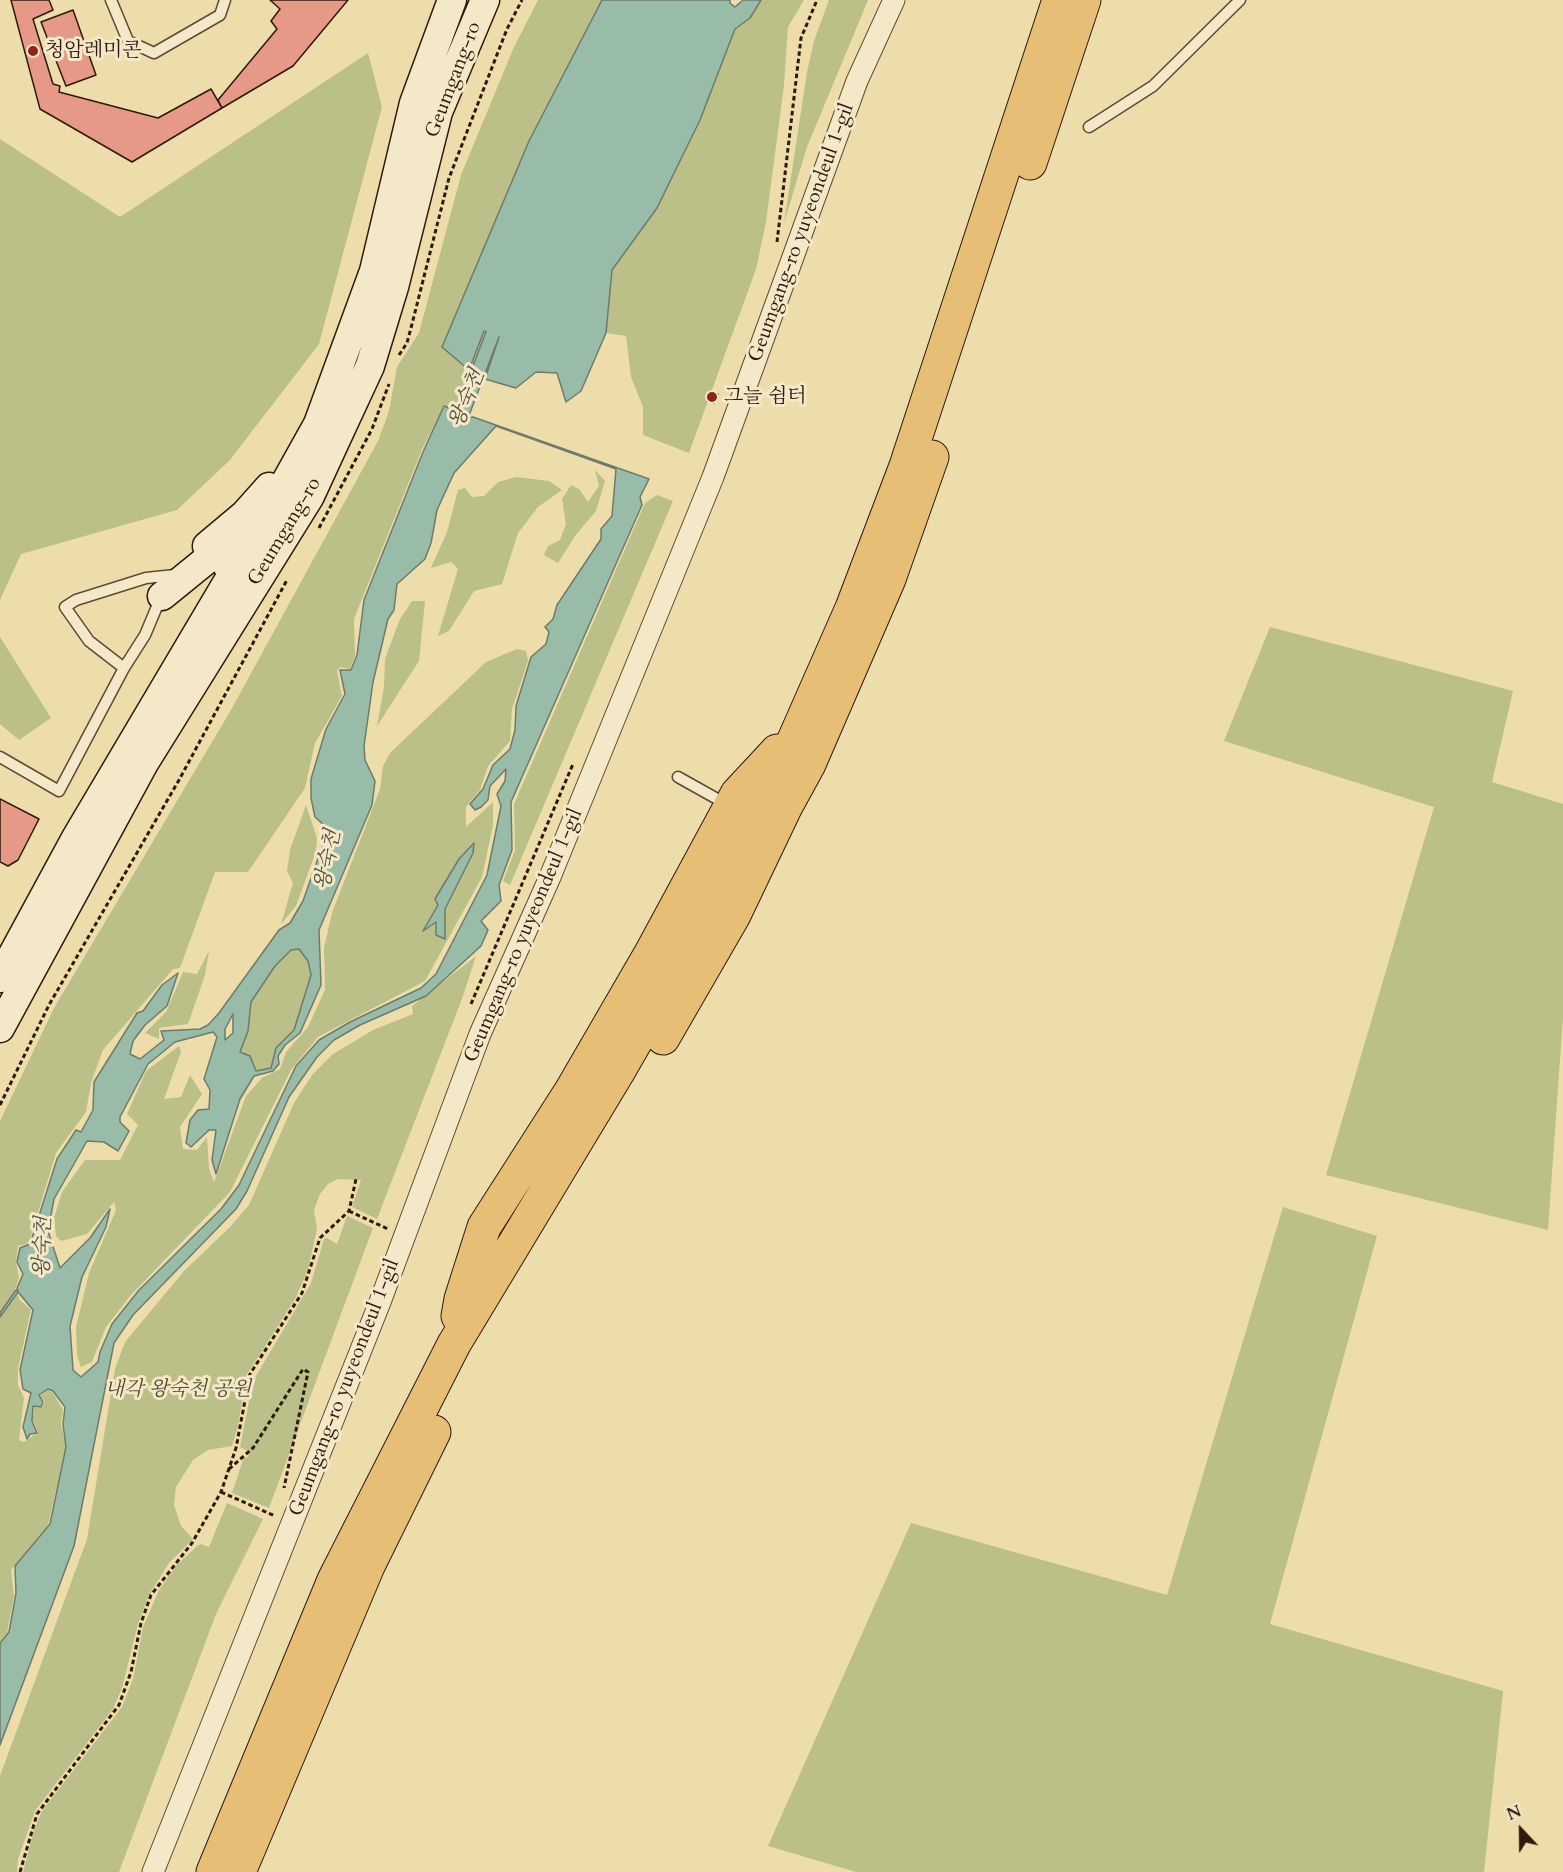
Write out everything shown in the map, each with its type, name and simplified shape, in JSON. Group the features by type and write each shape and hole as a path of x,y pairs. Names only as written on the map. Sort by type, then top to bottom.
{"highway":[{"path":"213,1872 334,1580 454,1344 618,1072 689,948 746,839 802,722 852,608 906,466 1059,0"},
{"path":"239,1872 369,1566 464,1372 696,983 734,915 809,764 889,579 923,485 1084,0"},
{"path":"454,1344 461,1299 484,1227 571,1091 651,953 737,794 802,722"}],"main road":[{"name":"Geumgang-ro","path":"0,978 76,838 265,519 318,424 374,271 414,103 452,0"},
{"name":"Geumgang-ro","path":"0,1028 144,762 310,496 329,456 370,366 394,287 438,112 478,2"},
{"path":"168,585 244,515 267,490 303,431 352,336"},
{"path":"76,838 149,692 218,577 232,559 239,543 231,540 168,585"}],"street":[{"name":"Geumgang-ro yuyeondeul 1-gil","path":"153,1872 380,1302 480,1034 550,877 713,477 854,91 894,0"}],"lane":[{"path":"111,0 128,40 154,53 220,15 225,0"},
{"path":"1089,127 1153,86 1240,0"},
{"path":"0,757 59,791 144,635 168,585 146,578 76,600 65,607 88,641 124,668"},
{"path":"678,777 731,806"}],"path":[{"path":"776,247 800,49 804,27 817,0"},
{"path":"20,1872 36,1814 119,1705 131,1672 141,1623 151,1595 192,1543 221,1492 236,1448 250,1374 302,1293 320,1238 349,1210 356,1179"},
{"path":"349,1210 390,1230"},
{"path":"228,1470 253,1448 303,1369 309,1372 285,1480"},
{"path":"221,1492 277,1517"}],"green space":[{"path":"538,0 602,0 529,141 442,347 486,332 455,414 454,410 444,407 423,447 354,619 355,656 350,669 340,667 337,671 342,696 315,743 305,788 248,872 215,872 180,968 173,969 103,1050 91,1083 86,1112 56,1153 30,1239 27,1244 18,1246 16,1261 19,1278 15,1289 20,1300 31,1310 18,1368 18,1385 24,1398 19,1440 24,1442 38,1432 33,1420 34,1407 41,1408 45,1402 40,1396 48,1390 53,1393 63,1410 61,1424 66,1447 48,1525 11,1570 14,1596 7,1633 0,1641 0,1121 54,1008 231,710 378,441 389,411 397,367 419,333 461,175 514,47"},
{"path":"761,0 804,0 788,27 784,85 766,222 756,269 689,453 643,435 643,407 631,377 626,336 606,333 612,270 657,208 700,120 735,29 750,18"},
{"path":"829,0 868,0 807,147 784,223 807,72 814,41"},
{"path":"368,53 382,107 319,344 230,460 177,510 21,554 0,600 0,139 120,217"},
{"path":"595,470 605,481 596,511 575,536 558,563 544,555 548,546 560,540 566,524 562,499 571,485 579,489 588,502 599,486"},
{"path":"516,477 549,481 562,490 538,507 518,533 502,584 474,591 449,631 438,636 458,569 451,562 431,568 447,532 458,490 465,488 472,497 484,496 498,482"},
{"path":"657,495 673,501 510,885 503,881 515,850 514,804 645,503"},
{"path":"412,601 425,601 419,661 377,726 384,687 385,659 400,619"},
{"path":"1270,627 1513,691 1492,782 1563,804 1563,1017 1548,1230 1326,1175 1434,807 1224,741"},
{"path":"0,637 51,718 19,740 0,724"},
{"path":"517,649 526,651 528,661 512,709 510,741 488,766 480,790 466,807 466,827 493,802 493,825 482,877 425,981 318,1037 291,1070 230,1192 131,1295 106,1327 92,1362 81,1367 77,1355 76,1327 89,1273 116,1210 114,1202 87,1234 61,1241 56,1236 54,1218 62,1192 85,1160 120,1160 138,1125 127,1114 146,1071 179,1046 181,1052 164,1099 181,1097 190,1075 202,1094 180,1127 183,1149 197,1150 207,1137 209,1169 214,1182 246,1096 262,1078 280,1069 286,1052 308,1027 325,990 324,948 332,913 380,789 383,766 390,753 486,662"},
{"path":"306,805 317,838 316,851 296,906 281,924 293,883 287,871 290,850"},
{"path":"300,949 308,961 311,975 294,1031 276,1048 271,1068 256,1071 250,1056 240,1052 248,1031 251,1002 275,966 291,950"},
{"path":"209,951 205,975 188,1024 159,1028 159,1039 145,1033 166,1012 183,972 197,974"},
{"name":"내각 왕숙천 공원","path":"476,956 463,996 377,1219 352,1207 361,1180 338,1179 328,1184 320,1194 314,1210 317,1229 308,1270 295,1299 246,1376 238,1426 232,1446 208,1450 193,1460 176,1487 174,1505 181,1526 193,1539 169,1563 149,1595 138,1624 122,1688 113,1709 35,1811 18,1859 17,1872 0,1872 0,1776 87,1539 115,1369 125,1342 184,1271 229,1228 249,1205 294,1103 312,1075 333,1054 373,1030 413,1014 412,1006"},
{"path":"1283,1207 1377,1236 1270,1624 1503,1691 1484,1872 856,1872 768,1846 911,1523 1167,1595"},
{"name":"내각 왕숙천 공원","path":"347,1216 373,1228 269,1508 232,1493 244,1457 247,1458 250,1452 240,1447 253,1381 311,1283 324,1239 327,1238 337,1244"},
{"path":"227,1503 263,1519 216,1614 119,1872 23,1872 33,1833 42,1811 122,1707 133,1679 143,1627 159,1590 176,1566 197,1546 201,1544 209,1547"}],"water":[{"name":"왕숙천","path":"602,0 730,0 735,7 743,0 761,0 750,18 735,29 700,120 657,208 612,270 606,333 581,391 566,402 557,373 536,372 516,388 485,379 499,337 468,418 473,417 649,479 640,497 642,505 511,802 512,850 499,885 501,901 481,921 488,930 481,946 426,996 360,1025 334,1040 317,1057 289,1097 247,1191 236,1209 133,1315 114,1343 74,1546 0,1745 0,1643 9,1632 16,1593 15,1566 50,1524 66,1447 63,1424 65,1407 53,1391 48,1389 39,1395 43,1402 41,1407 33,1406 32,1421 37,1433 30,1434 27,1439 23,1427 31,1393 23,1389 20,1370 33,1310 17,1288 23,1274 17,1262 20,1248 30,1244 57,1159 76,1130 81,1132 93,1110 94,1082 137,1013 143,1011 162,985 178,973 167,1006 145,1025 133,1041 130,1054 140,1059 164,1040 161,1031 200,1029 208,1025 279,930 290,923 303,901 327,833 326,827 315,817 311,798 311,779 326,729 345,694 340,670 351,670 357,655 364,600 423,452 444,406 454,410 453,413 455,413 486,332 484,331 469,370 442,347 529,141","holes":["496,426 616,469 612,516 601,529 601,539 557,605 553,619 545,627 549,632 546,644 531,657 516,706 515,730 510,749 493,765 483,789 470,804 475,810 481,807 488,800 490,786 506,769 505,781 497,794 501,806 487,875 436,974 421,988 350,1022 319,1040 296,1066 239,1185 221,1209 139,1290 112,1324 98,1362 81,1377 73,1370 70,1326 82,1277 106,1227 110,1209 90,1238 60,1268 48,1231 54,1199 87,1141 104,1142 118,1151 129,1131 120,1122 120,1117 148,1064 175,1042 213,1032 217,1037 204,1079 210,1090 209,1109 198,1110 190,1120 186,1143 191,1147 209,1130 216,1130 212,1160 216,1174 240,1099 254,1076 273,1071 279,1064 278,1056 285,1045 300,1033 321,985 319,930 372,805 375,781 365,760 364,746 373,682 388,619 394,610 397,584 425,559 431,543 437,510 454,473","299,949 308,961 311,975 294,1030 276,1048 271,1068 256,1071 250,1056 240,1052 248,1031 251,1002 275,966 291,950","233,1014 233,1033 225,1040 225,1029"]},
{"path":"474,843 473,853 445,909 445,939 436,935 436,922 423,931 438,905 435,899 459,859"},
{"path":"16,1290 18,1292 0,1317 0,1313"}],"building":[{"name":"청암레미콘","path":"11,0 49,0 53,10 33,19 53,84 60,86 59,92 158,118 211,89 222,108 132,162 40,109"},
{"path":"270,0 348,0 293,66 222,108 218,100 277,29 271,21 280,9"},
{"path":"73,10 96,75 66,86 41,22"},
{"name":"그늘 쉼터","path":"711,391 718,394 714,403 707,401"},
{"path":"0,799 39,819 18,860 8,866 0,862"}],"place":[{"name":"청암레미콘","path":"33,51"},
{"name":"그늘 쉼터","path":"712,397"}]}
